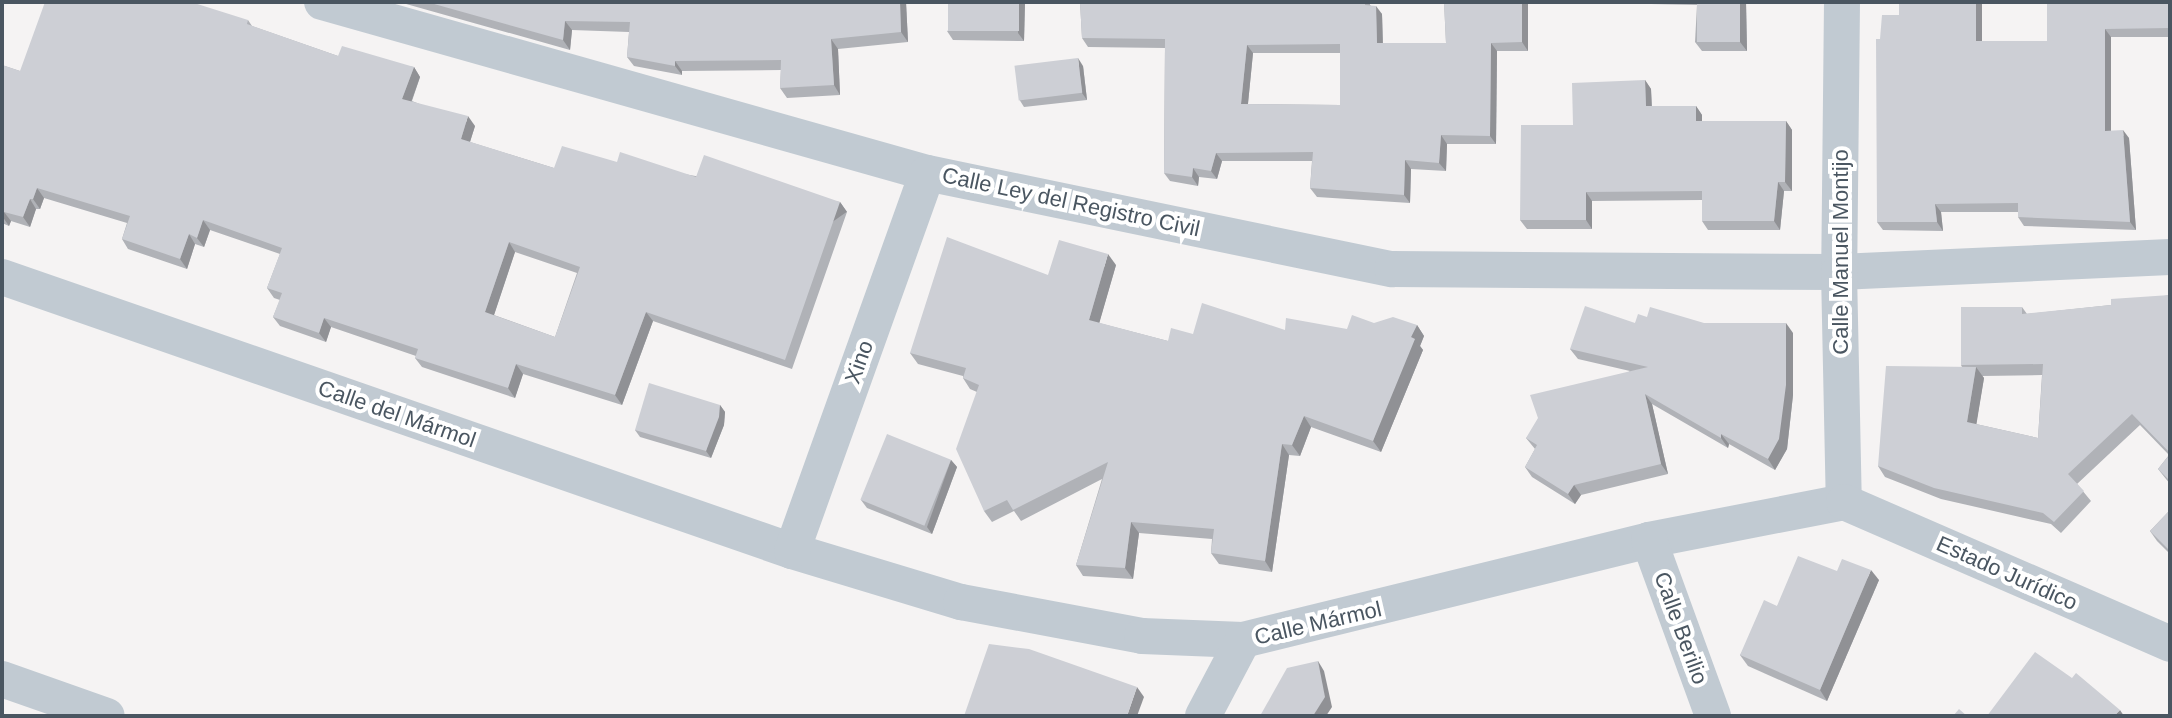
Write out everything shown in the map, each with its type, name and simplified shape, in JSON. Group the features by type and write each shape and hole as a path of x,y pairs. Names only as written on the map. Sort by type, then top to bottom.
{"street":[{"name":"Calle Ley del Registro Civil","path":"322,2 927,173 1392,269 1839,272 2170,257"},
{"name":"Calle Manuel Montijo","path":"1842,2 1839,272 1844,502"},
{"name":"Xino","path":"792,551 927,173"},
{"name":"Calle del Mármol","path":"2,277 792,551"},
{"name":"Calle Mármol","path":"792,551 961,602 1142,636 1243,640 1649,540 1844,502"},
{"name":"Estado Jurídico","path":"1844,502 2170,644"},
{"name":"Calle Berilio","path":"1649,540 1713,716"},
{"path":"1203,716 1243,640"},
{"path":"2,679 107,716"}],"building":[{"path":"45,2 191,2 248,20 247,24 338,56 342,46 414,67 402,99 468,116 461,139 554,168 562,146 617,162 620,152 696,177 704,155 840,202 785,360 646,312 615,395 516,364 508,388 415,358 418,349 324,318 319,333 273,317 282,293 267,288 282,248 203,220 197,238 189,234 180,259 122,239 130,216 37,188 23,217 4,212 2,216 2,65 20,71","holes":["509,242 580,267 555,337 485,312"]},
{"path":"427,2 900,2 901,32 831,39 834,85 780,88 781,60 675,61 675,66 627,57 630,22 565,21 563,40"},
{"path":"948,2 1019,2 1019,31 948,31"},
{"path":"1080,2 1365,2 1365,5 1376,6 1377,43 1446,43 1444,2 1522,2 1522,42 1491,43 1490,136 1441,135 1439,163 1405,160 1404,195 1310,188 1313,152 1216,153 1211,171 1193,168 1192,177 1164,173 1165,39 1082,38","holes":["1340,44 1340,105 1241,104 1247,45"]},
{"path":"1697,2 1740,2 1740,42 1697,42"},
{"path":"1899,2 1976,2 1976,41 2047,41 2047,2 2170,2 2170,28 2105,29 2105,131 2123,130 2130,222 2018,217 2018,203 1935,204 1937,222 1877,222 1876,39 1880,39 1882,15 1899,15"},
{"path":"1078,58 1082,93 1019,101 1014,66"},
{"path":"1645,80 1646,106 1696,106 1696,121 1786,121 1785,182 1778,182 1774,221 1702,221 1702,191 1586,192 1586,220 1520,220 1521,125 1573,125 1572,83"},
{"path":"947,237 1048,275 1059,240 1108,254 1089,320 1168,341 1171,328 1193,334 1202,303 1285,330 1286,318 1347,329 1352,315 1374,323 1393,317 1417,325 1411,337 1415,339 1373,441 1304,416 1292,445 1282,444 1265,561 1211,553 1214,529 1131,522 1125,568 1076,565 1108,462 1013,510 1007,500 984,511 956,449 979,385 963,378 966,368 910,353"},
{"path":"2170,295 2170,453 2132,414 2068,474 2084,491 2054,522 2043,513 1934,488 1878,466 1886,366 1976,367 1967,422 2038,438 2043,364 1961,365 1961,307 2022,307 2022,314 2111,305 2111,299"},
{"path":"1585,306 1635,323 1638,314 1647,317 1650,307 1704,323 1786,323 1786,385 1779,439 1768,459 1721,434 1721,438 1645,394 1661,464 1574,485 1568,494 1525,467 1537,445 1526,438 1538,418 1530,395 1648,367 1570,349"},
{"path":"649,383 720,405 719,417 706,451 635,430"},
{"path":"887,434 951,460 924,526 860,500"},
{"path":"2170,454 2170,481 2158,469"},
{"path":"2170,510 2170,551 2150,531"},
{"path":"1798,556 1837,571 1842,559 1871,570 1820,690 1740,655 1764,600 1777,606"},
{"path":"989,644 1029,649 1137,687 1127,716 964,716"},
{"path":"2035,652 2072,678 2076,673 2120,710 2114,716 1987,716"},
{"path":"1318,661 1325,697 1313,716 1260,716 1287,668"},
{"path":"1959,709 1967,716 1953,716"}]}
